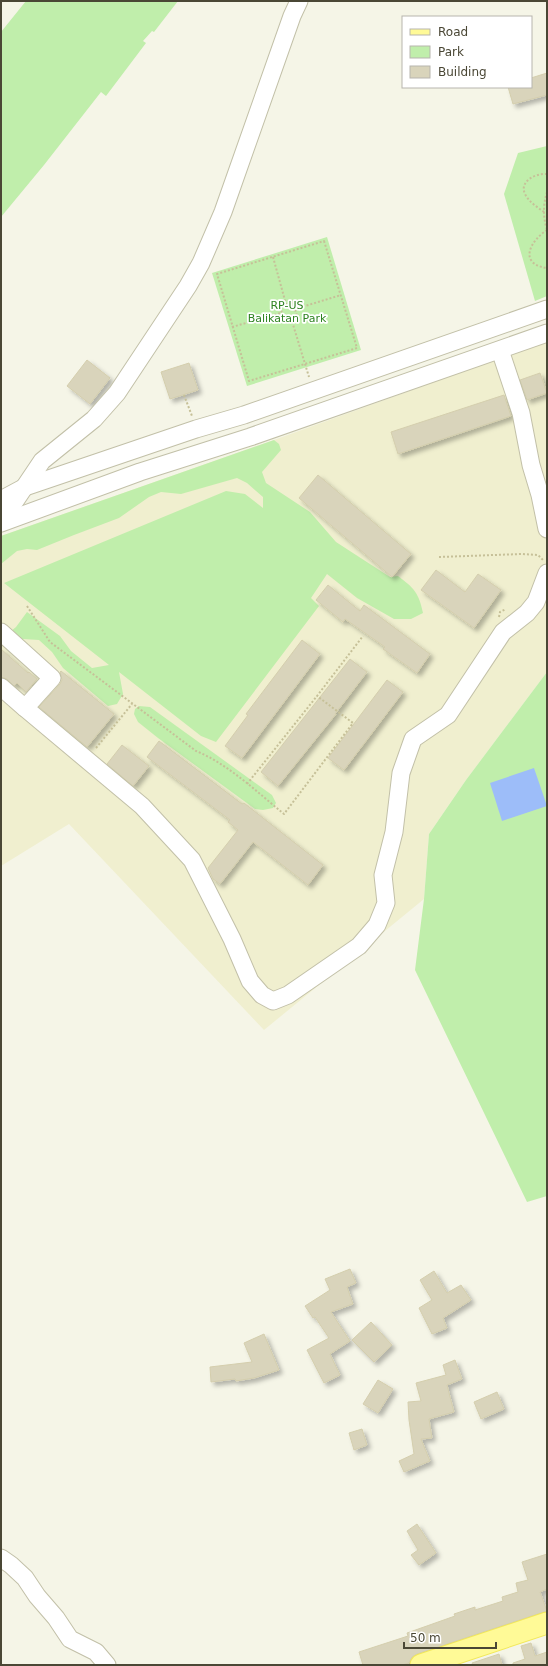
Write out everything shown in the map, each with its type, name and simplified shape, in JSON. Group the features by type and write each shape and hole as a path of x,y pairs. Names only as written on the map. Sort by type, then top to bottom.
{"main road":[{"path":"421,1665 547,1623"}],"street":[{"path":"1,523 42,461 94,419 118,393 188,286 201,263 224,212 292,16 299,1"},
{"path":"1,500 25,487 196,429 244,415 314,389 547,309"},
{"path":"1,523 140,472 250,437 547,333"},
{"path":"500,350 521,413 531,465 540,495 547,529"},
{"path":"244,415 250,437"},
{"path":"1,687 86,761 142,806 192,860 232,939 250,981 262,995 273,1000 288,995 359,946 377,925 386,903 383,875 394,832 401,773 413,739 448,715 503,632 527,613 536,602 547,573"},
{"path":"1,632 52,678 24,708"},
{"path":"1,1558 25,1578 37,1596 56,1618 70,1639 96,1652 107,1665"}],"path":[{"path":"544,212 528,200 524,193 528,180 534,176 547,174"},
{"path":"547,192 544,202 544,220 547,230 534,241 530,248 530,256 533,263 540,267 547,268"},
{"path":"324,241 341,295 357,348 249,381 217,274 324,241"},
{"path":"272,257 286,304"},
{"path":"295,309 341,295"},
{"path":"293,302 297,316 284,320 280,306 286,304 293,302"},
{"path":"232,327 282,313"},
{"path":"291,318 304,364 314,389"},
{"path":"184,395 196,429"},
{"path":"27,606 50,642 196,751 208,756 247,784 284,814 352,722 318,696"},
{"path":"247,784 318,696 363,636"},
{"path":"86,761 132,704"}],"shaded area":[{"path":"547,341 547,672 466,780 429,834 424,899 264,1030 69,824 1,866 1,536 274,440"}],"green space":[{"path":"26,1 178,1 154,32 152,31 143,41 146,43 106,96 101,92 1,217 1,32"},
{"path":"547,146 547,296 535,301 504,194 518,153"},
{"name":"RP-US Balikatan Park","path":"327,237 361,350 247,386 212,273"},
{"path":"274,440 279,444 281,450 262,472 266,483 310,512 336,542 390,577 398,576 404,580 418,596 423,613 411,619 394,619 357,598 327,574 311,598 319,606 216,742 201,736 119,672 123,694 117,704 108,706 63,668 52,652 39,640 23,639 13,645 4,637 16,627 27,612 60,636 71,651 92,668 109,665 4,583 226,491 245,494 263,508 263,497 247,483 237,478 181,494 161,492 149,497 119,518 37,550 27,549 17,551 1,564 1,536"},
{"path":"547,672 547,1196 527,1202 415,970 424,899 429,834 466,780"},
{"path":"139,706 150,707 272,795 276,803 273,808 263,810 255,809 158,738 138,722 134,714 135,709"}],"water":[{"path":"534,768 547,806 502,821 490,783"}],"building":[{"path":"547,73 547,95 513,104 508,88 532,88 532,78"},
{"path":"87,360 110,378 90,404 67,386"},
{"path":"189,363 198,390 170,399 161,372"},
{"path":"540,373 547,393 527,400 520,380"},
{"path":"504,395 511,416 398,454 391,432"},
{"path":"318,475 411,554 392,577 299,498"},
{"path":"436,570 465,592 478,574 501,590 474,628 421,590"},
{"path":"328,585 360,611 364,605 430,654 417,673 383,649 385,647 345,619 343,622 316,600"},
{"path":"302,640 320,654 242,758 225,746 248,715 246,714"},
{"path":"1,649 37,679 26,692 17,683 14,686 7,679 1,677"},
{"path":"350,659 367,672 336,714 278,786 261,772"},
{"path":"61,671 114,714 87,747 39,707 60,684 62,680"},
{"path":"387,680 403,692 344,770 328,758"},
{"path":"159,741 242,804 244,803 323,865 308,885 253,842 220,884 213,879 208,868 238,830 228,822 230,820 147,757"},
{"path":"122,745 149,766 133,786 107,764"},
{"path":"350,1269 356,1283 347,1287 353,1304 331,1312 350,1341 330,1354 340,1375 324,1383 307,1350 329,1338 315,1317 313,1318 305,1306 330,1290 325,1279"},
{"path":"434,1271 447,1293 461,1285 471,1300 443,1318 447,1328 432,1334 419,1308 432,1300 420,1280"},
{"path":"371,1322 392,1345 374,1362 352,1340"},
{"path":"264,1334 279,1370 254,1378 236,1381 235,1379 211,1382 210,1367 252,1362 244,1343"},
{"path":"455,1360 462,1379 447,1385 454,1412 429,1419 432,1438 421,1439 430,1461 404,1472 399,1461 414,1454 408,1402 421,1401 416,1383 446,1375 443,1365"},
{"path":"378,1380 393,1389 378,1413 363,1404"},
{"path":"497,1392 504,1409 481,1419 474,1402"},
{"path":"362,1429 367,1445 354,1450 349,1433"},
{"path":"417,1524 436,1553 419,1565 411,1555 418,1550 407,1531"},
{"path":"547,1554 547,1589 540,1592 547,1611 417,1654 412,1657 409,1663 402,1665 363,1665 359,1652 408,1636 407,1633 455,1616 454,1614 475,1607 475,1610 503,1601 502,1597 518,1592 516,1583 528,1580 522,1562"},
{"path":"531,1643 535,1656 547,1652 547,1665 513,1665 513,1663 525,1659 521,1646"},
{"path":"499,1654 502,1665 473,1665 472,1663"}]}
